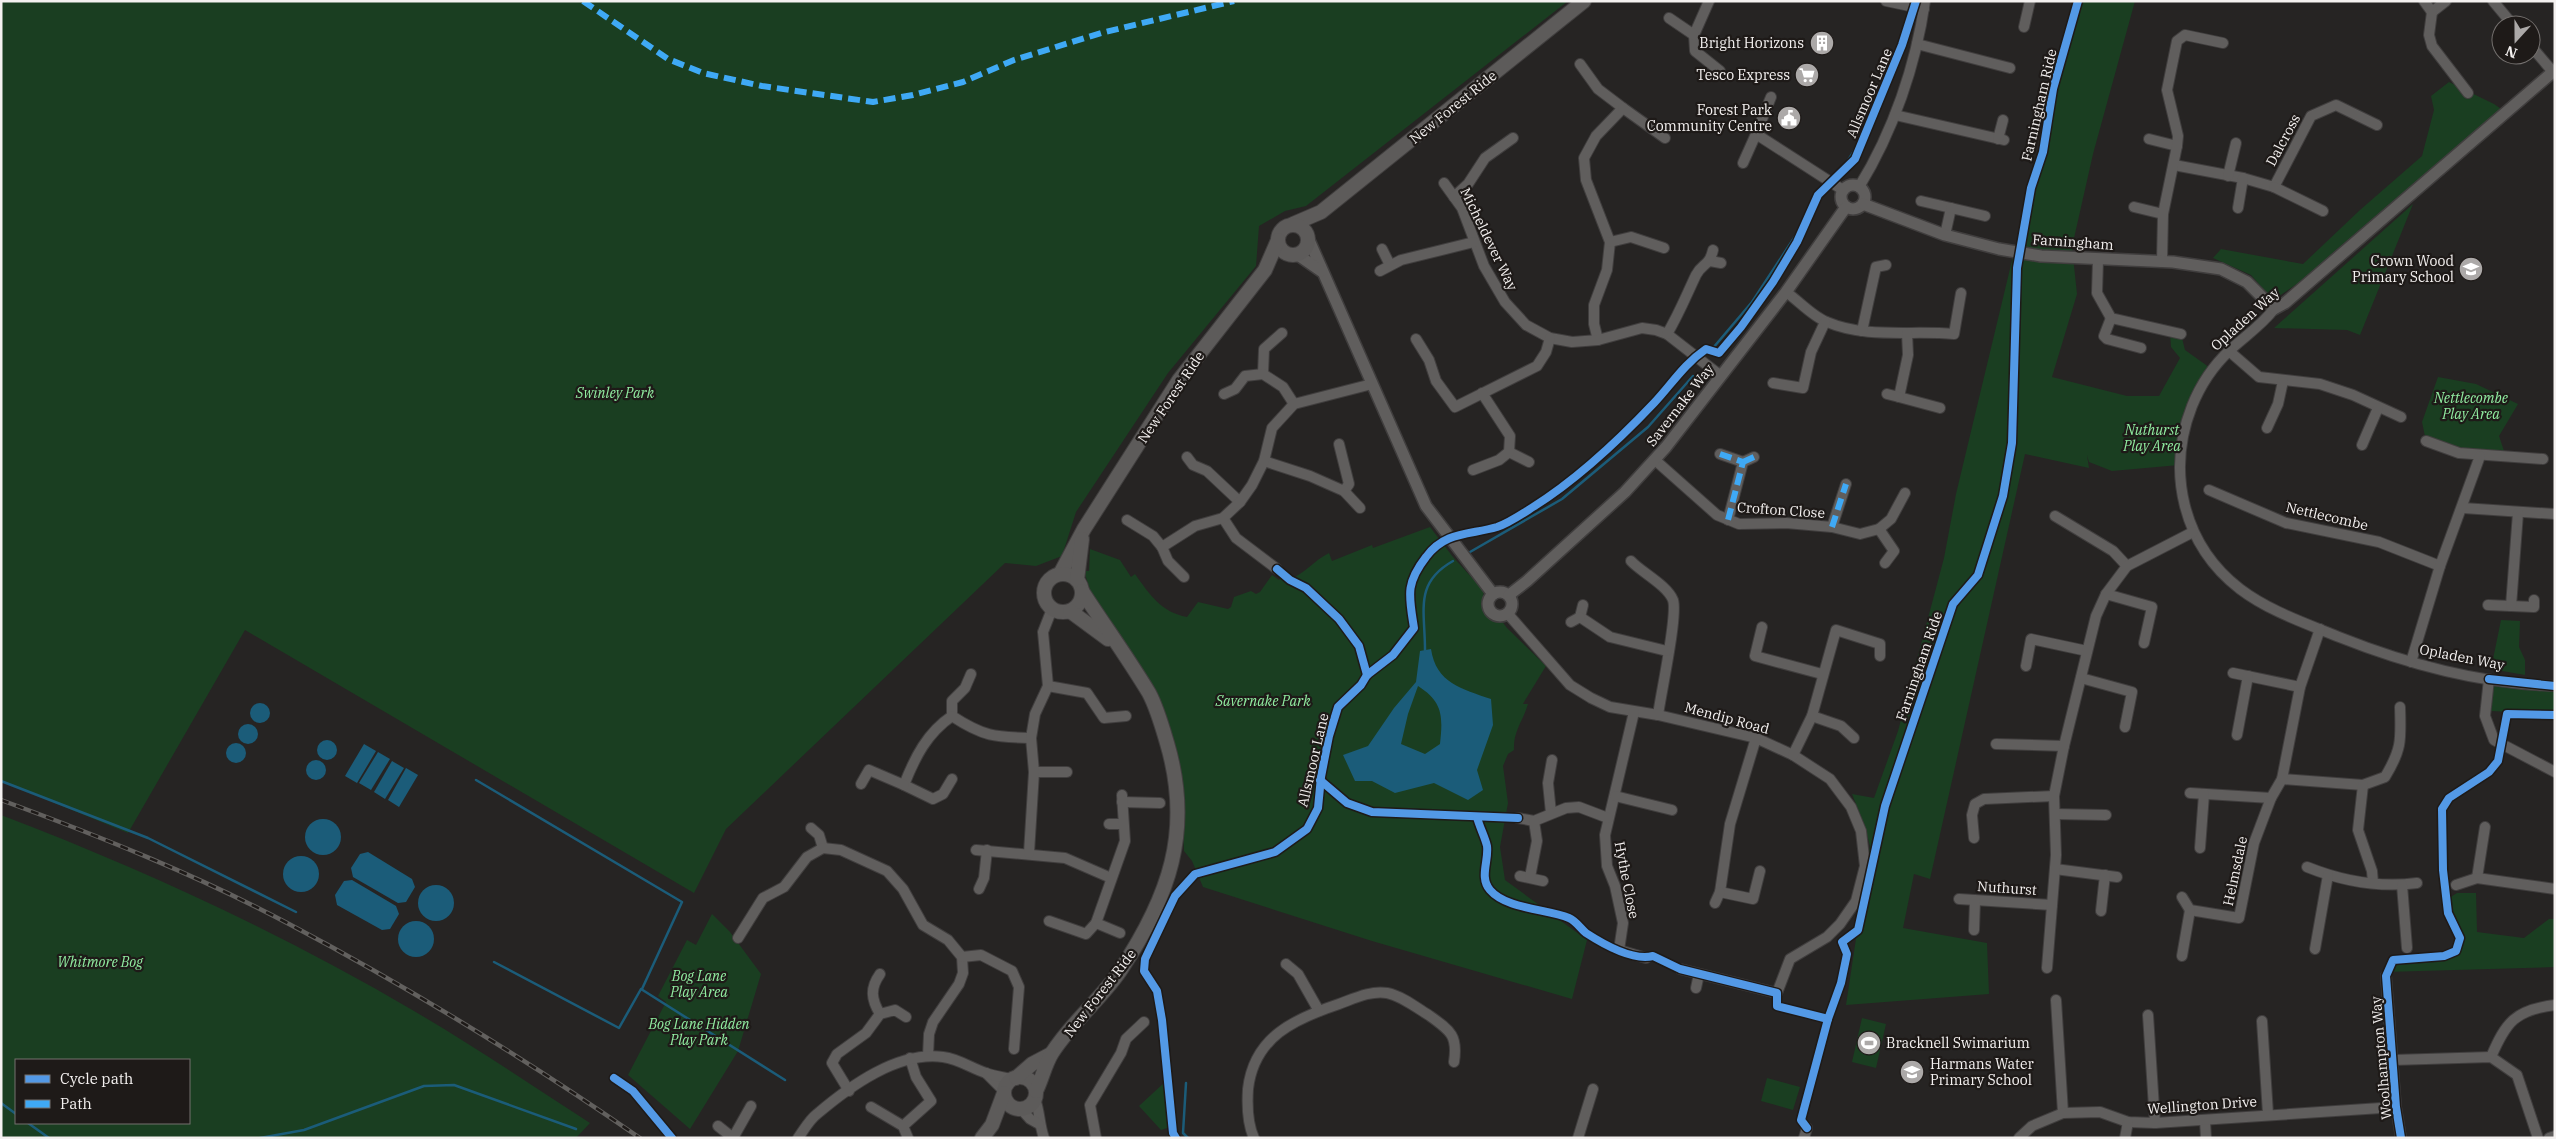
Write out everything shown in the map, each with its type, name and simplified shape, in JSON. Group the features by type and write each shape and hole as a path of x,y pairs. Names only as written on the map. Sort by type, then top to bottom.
{"main road":[{"name":"New Forest Ride","path":"1052,609 1044,592 1049,581 1060,574 1084,528 1179,380 1265,270 1284,228 1321,212 1584,1"},
{"name":"New Forest Ride","path":"1265,270 1306,249 1321,212"},
{"path":"1293,224 1302,227 1309,239"},
{"path":"1278,240 1282,250 1291,255 1297,255"},
{"name":"New Forest Ride","path":"1084,528 1079,603 1070,611 1120,650"},
{"path":"1060,574 1067,575 1079,586"},
{"name":"New Forest Ride","path":"992,1125 1007,1119 1020,1109 1030,1106 1051,1054 1117,976 1145,934 1160,903 1174,852 1178,800 1175,771 1159,718 1149,694 1079,586"},
{"path":"1052,609 1063,612 1070,611"},
{"name":"New Forest Ride","path":"982,1138 992,1125 1009,1085 1032,1064 1051,1054"},
{"path":"1020,1109 1007,1102 1009,1085 1026,1078 1031,1082 1035,1095"}],"street":[{"path":"1709,1 1694,35 1695,52 1720,71"},
{"path":"1859,187 1895,115 1917,44 1925,5 1886,1"},
{"path":"2024,27 2030,1"},
{"path":"2424,1 2432,12 2429,35 2432,46 2468,94"},
{"path":"2432,12 2446,1"},
{"path":"2493,1 2505,15"},
{"path":"1669,18 1694,35"},
{"path":"2162,262 2163,214 2178,146 2178,136 2167,90 2177,41 2185,35 2222,44"},
{"path":"1917,44 2010,68"},
{"path":"2541,57 2554,71"},
{"path":"1580,64 1598,89 1664,138"},
{"name":"Opladen Way","path":"2554,71 2285,303 2274,309 2266,319 2229,351 2192,405 2182,436 2179,478 2182,498 2194,532 2204,550 2222,573 2241,589 2284,614 2376,652 2411,662 2489,679 2555,686"},
{"path":"1743,163 1771,97"},
{"name":"Dalcross","path":"2274,187 2311,116 2336,105 2377,125"},
{"path":"1598,340 1594,324 1594,305 1607,270 1610,242 1586,180 1584,158 1596,136 1623,108"},
{"path":"1895,115 2001,140 2003,120"},
{"path":"1756,134 1843,190"},
{"path":"1454,197 1468,184 1485,158 1513,138"},
{"path":"2149,139 2178,146"},
{"path":"2228,176 2236,143"},
{"name":"Dalcross","path":"2174,165 2243,178 2274,187 2323,211"},
{"path":"2238,208 2243,178"},
{"name":"Micheldever Way","path":"1444,182 1462,208 1484,266 1505,302 1526,325 1550,338 1572,342 1598,340 1642,328 1667,334 1721,376"},
{"path":"1849,186 1859,187 1865,197 1863,204 1856,209 1846,207 1840,197 1843,190 1849,186"},
{"path":"1921,200 1985,216"},
{"name":"Farningham","path":"1863,204 1944,235 1979,245 2019,253 2098,260 2162,262 2221,269 2235,274 2247,282 2274,309"},
{"name":"Savernake Way","path":"1508,595 1527,581 1618,499 1655,460 1786,292 1846,207"},
{"path":"1944,235 1951,208"},
{"path":"2134,208 2163,214"},
{"path":"1610,242 1631,237 1664,248"},
{"path":"1309,239 1321,271 1426,506 1493,594"},
{"path":"1380,271 1401,260 1474,242"},
{"path":"1382,249 1390,265"},
{"path":"1667,334 1686,300 1697,272 1710,261 1713,250"},
{"path":"1297,255 1321,271"},
{"path":"2098,260 2097,293 2110,318 2104,336 2107,339 2142,348"},
{"path":"1710,261 1721,263"},
{"path":"1862,331 1876,267 1886,265"},
{"path":"1786,292 1825,322 1862,331 1954,334 1961,293"},
{"path":"2110,318 2181,334"},
{"path":"1773,383 1806,389 1811,352 1825,322"},
{"path":"1263,374 1264,349 1282,332"},
{"path":"1899,397 1908,355 1907,333"},
{"path":"1416,339 1429,360 1436,381 1455,407 1537,366 1546,352 1550,338"},
{"path":"2229,351 2259,377 2320,384 2354,395 2378,408 2401,417"},
{"path":"1224,394 1234,388 1245,376 1263,374 1283,387 1294,404"},
{"path":"2267,428 2278,404 2283,381"},
{"path":"1162,546 1196,526 1223,518 1240,502 1252,486 1264,462 1272,428 1294,404 1372,384"},
{"path":"1482,393 1510,436 1510,452"},
{"path":"1887,394 1940,408"},
{"path":"2362,445 2378,408"},
{"path":"2426,441 2459,453 2543,459"},
{"path":"1339,444 1349,484 1344,491"},
{"path":"1510,452 1529,462"},
{"path":"1473,470 1499,460 1510,452"},
{"path":"1720,454 1743,462 1754,457"},
{"path":"2411,662 2440,566 2480,456"},
{"path":"1187,458 1194,465 1207,471 1240,502"},
{"name":"Crofton Close","path":"1655,460 1717,515 1739,524 1786,522 1832,527 1860,534 1879,529"},
{"path":"1264,462 1310,476 1344,491 1360,508"},
{"name":"Crofton Close","path":"1728,520 1743,462"},
{"name":"Crofton Close","path":"1832,527 1846,484"},
{"name":"Nettlecombe","path":"2209,490 2286,523 2379,542 2440,566"},
{"path":"1886,563 1894,551 1879,529 1891,519 1905,493"},
{"path":"2462,508 2555,514"},
{"path":"2510,606 2518,513"},
{"path":"2055,516 2113,551 2127,566"},
{"path":"1223,518 1236,538 1277,569"},
{"path":"1127,520 1153,536 1162,546 1168,561 1184,577"},
{"name":"Nuthurst","path":"2047,968 2055,869 2054,796 2064,746 2096,616 2106,594 2127,566 2194,532"},
{"path":"1631,561 1640,570 1650,575 1672,599 1674,619 1658,714"},
{"path":"1501,592 1508,595 1512,606 1508,614 1500,616 1491,612 1488,604 1493,594 1501,592"},
{"path":"2106,594 2152,607 2144,643"},
{"path":"2488,605 2534,607 2534,600"},
{"path":"1583,605 1575,619 1610,637 1668,650"},
{"path":"1029,853 1034,772 1032,738 1035,714 1048,686 1043,632 1052,609"},
{"name":"Mendip Road","path":"1508,614 1570,685 1610,707 1658,714 1756,738 1793,755 1830,779 1851,807 1861,831 1865,866 1856,901 1840,924 1827,937 1790,959 1777,993 1698,974"},
{"path":"1762,627 1755,656 1822,674"},
{"name":"Helmsdale","path":"2190,910 2239,918 2254,843 2271,798 2282,779 2300,687 2320,629"},
{"path":"1793,755 1812,716 1822,674 1836,630 1880,644 1880,656"},
{"path":"2026,666 2031,639 2087,651"},
{"path":"2233,673 2300,687"},
{"path":"952,716 952,701 965,688 971,674"},
{"path":"2238,735 2248,676"},
{"path":"2081,678 2132,692 2125,727"},
{"path":"2489,679 2485,716 2494,740 2555,772"},
{"path":"1048,686 1087,693 1104,718 1126,716"},
{"path":"2282,779 2363,785 2385,777 2398,756 2401,733 2400,707"},
{"name":"Hythe Close","path":"1634,712 1605,836 1608,866 1616,886 1623,923 1619,950 1646,958"},
{"path":"952,716 974,731 994,737 1032,738"},
{"path":"904,785 916,755 938,726 952,716"},
{"path":"1812,716 1841,726 1854,738"},
{"path":"1715,903 1720,892 1730,824 1756,738"},
{"path":"1996,744 2064,746"},
{"path":"1551,813 1548,783 1552,760"},
{"path":"861,784 869,770 933,799 943,794 952,779"},
{"path":"1034,772 1067,772"},
{"path":"2363,785 2358,830 2372,871 2373,883"},
{"path":"2190,793 2271,798"},
{"path":"2200,848 2204,794"},
{"path":"1615,796 1672,810"},
{"path":"1974,838 1972,815 1975,804 1984,799 2054,796"},
{"path":"1049,921 1086,934 1096,923 1125,841 1122,798 1160,803"},
{"path":"1518,818 1534,821 1566,808 1579,807 1608,818"},
{"path":"2055,814 2106,815"},
{"path":"1534,821 1538,841 1525,876 1543,881"},
{"path":"1109,824 1123,824"},
{"path":"811,828 819,835 823,848"},
{"path":"2476,878 2484,828"},
{"path":"738,938 763,898 784,887 807,857 823,848 841,850 887,871 903,889 923,925 948,940 962,956 963,973 959,984 933,1022 929,1034 928,1056"},
{"path":"976,850 1029,853 1065,858 1111,878"},
{"path":"979,889 984,878 987,850"},
{"path":"2307,867 2328,875 2373,883 2402,885 2417,883"},
{"path":"2055,869 2117,877"},
{"path":"1720,892 1758,899 1760,872"},
{"path":"2101,911 2105,875"},
{"path":"2315,949 2328,875"},
{"path":"2456,885 2476,878 2555,889"},
{"path":"2402,885 2406,948"},
{"path":"2182,897 2190,910 2182,956"},
{"name":"Nuthurst","path":"1960,899 2052,905"},
{"path":"1974,930 1975,901"},
{"path":"1096,923 1120,933"},
{"path":"962,956 981,955 1012,971 1019,987 1014,1048"},
{"path":"1286,964 1298,974 1319,1011"},
{"path":"1680,969 1698,974 1696,988"},
{"path":"880,974 874,983 872,1001 880,1014"},
{"name":"Woolhampton Way","path":"2386,976 2396,1107 2401,1138"},
{"path":"1254,1138 1247,1105 1253,1067 1260,1052 1280,1030 1319,1011 1375,993 1386,993 1396,996 1430,1016 1454,1036 1456,1048 1454,1062"},
{"path":"2056,1000 2063,1113"},
{"path":"2491,1057 2501,1034 2515,1016 2533,1008 2555,1005"},
{"path":"849,1091 832,1063 837,1054 866,1033 880,1014 895,1010 906,1017"},
{"path":"2148,1015 2155,1123"},
{"path":"1096,1138 1090,1105 1121,1053 1126,1039 1144,1022"},
{"path":"2262,1022 2268,1114"},
{"path":"798,1138 816,1115 849,1091 890,1065 910,1058 928,1056 964,1062 1009,1085"},
{"path":"2393,1060 2491,1057 2517,1075 2538,1138"},
{"path":"903,1126 931,1101 916,1077 910,1058"},
{"path":"1578,1138 1593,1090"},
{"path":"1035,1095 1040,1112 1039,1124 1044,1138"},
{"path":"718,1126 733,1138 751,1106"},
{"path":"871,1107 903,1126 908,1138"},
{"name":"Wellington Drive","path":"2019,1138 2032,1126 2063,1113 2100,1112 2128,1122 2155,1123 2205,1122 2268,1114 2396,1107"},
{"path":"1020,1109 1030,1119 1039,1124"},
{"path":"2125,1138 2128,1122"},
{"path":"2205,1122 2206,1138"},
{"path":"2550,1138 2555,1136"}],"green space":[{"name":"Swinley Park","path":"1,1 1568,1 1306,206 1285,211 1259,226 1256,266 1168,373 1076,512 1062,556 1036,566 1005,563 726,829 694,893 245,630 128,833 1,781"},
{"name":"Nuthurst Play Area","path":"2075,1 2135,1 2093,154 2072,247 2077,294 2052,377 2127,396 2159,396 2180,358 2171,347 2170,332 2181,334 2185,350 2213,370 2198,394 2179,465 2112,471 2089,462 2087,455 2089,468 2025,454 1930,879 1914,874 1903,928 1987,943 1989,994 1846,1005 1870,846 1864,824 1852,794 1874,798 1898,731 1944,558 1956,494 2044,127 2048,94"},
{"path":"2449,82 2501,109 2330,255 2309,276 2273,300 2251,275 2213,258 2221,249 2303,264 2360,210 2422,156 2434,110 2431,96"},
{"path":"2413,204 2360,335 2347,330 2274,328"},
{"name":"Nettlecombe Play Area","path":"2438,377 2476,384 2518,404 2499,436 2506,457 2480,456 2426,441 2422,422"},
{"name":"Savernake Park","path":"1430,527 1453,557 1484,591 1483,596 1507,628 1546,666 1523,704 1528,704 1517,732 1514,750 1508,754 1503,766 1508,803 1500,847 1505,880 1587,940 1572,999 1372,941 1203,887 1192,861 1184,851 1180,767 1144,672 1103,618 1091,593 1084,571 1089,571 1090,549 1120,560 1131,577 1135,574 1157,602 1178,615 1187,617 1198,602 1228,609 1231,607 1234,597 1251,591 1256,594 1260,592 1272,575 1279,580 1283,574 1290,579 1301,574 1329,553 1332,561 1372,545 1373,548"},
{"path":"2501,620 2520,621 2519,647 2525,660 2525,675 2491,669"},
{"path":"2493,675 2555,690 2555,714 2491,711"},
{"name":"Whitmore Bog","path":"1,815 160,880 212,904 314,955 364,983 436,1024 590,1123 576,1138 1,1138"},
{"path":"2457,893 2476,893 2477,932 2524,938 2549,919 2555,919 2555,967 2385,972 2392,955 2450,954 2459,936 2450,917 2446,900"},
{"name":"Bog Lane Hidden Play Park","path":"712,914 730,932 761,974 738,1051 690,1129 628,1075 666,1002 658,996 687,940 696,945"},
{"name":"Bracknell Swimarium","path":"1862,1018 1886,1024 1876,1068 1852,1062"},
{"path":"1767,1078 1800,1087 1793,1110 1761,1101"},
{"path":"1165,1082 1170,1127 1161,1130 1139,1106"}],"water":[{"path":"1431,649 1438,670 1452,683 1491,699 1493,725 1477,770 1483,790 1468,800 1434,783 1395,793 1372,781 1355,781 1343,755 1368,746 1394,708 1416,682 1420,651","holes":["1418,686 1426,692 1440,710 1441,725 1440,744 1425,754 1401,744 1408,714"]},
{"path":"260,703 267,706 270,713 267,720 260,723 253,720 250,713 253,706"},
{"path":"248,724 255,727 258,734 255,741 248,744 241,741 238,734 241,727"},
{"path":"327,740 334,743 337,750 334,757 327,760 320,757 317,750 320,743"},
{"path":"236,743 243,746 246,753 243,760 236,763 229,760 226,753 229,746"},
{"path":"364,744 376,751 357,783 345,776"},
{"path":"378,752 390,759 371,790 359,783"},
{"path":"316,760 323,763 326,770 323,777 316,780 309,777 306,770 309,763"},
{"path":"392,761 404,768 385,799 374,792"},
{"path":"406,768 418,775 399,807 388,800"},
{"path":"323,819 330,820 336,824 340,830 340,844 336,850 330,854 323,855 316,854 310,850 306,844 305,837 306,830 310,824 316,820"},
{"path":"368,852 412,879 415,887 406,902 398,903 353,877 351,868 360,854"},
{"path":"301,856 308,857 314,861 318,867 318,881 314,887 308,891 301,892 294,891 288,887 284,881 283,874 284,867 288,861 294,857"},
{"path":"352,880 396,906 399,914 390,929 382,930 337,905 335,895 344,881"},
{"path":"436,885 443,886 449,890 453,896 453,910 449,916 443,920 436,921 429,920 423,916 419,910 418,903 419,896 423,890 429,886"},
{"path":"416,921 423,922 429,926 433,932 433,946 429,952 423,956 416,957 409,956 403,952 399,946 398,939 399,932 403,926 409,922"}],"waterway":[{"path":"1841,169 1850,157 1868,122 1905,27"},
{"path":"1713,348 1752,302 1796,235 1819,191"},
{"path":"1470,552 1562,499 1648,427 1693,376"},
{"path":"1425,650 1424,599 1427,588 1432,579 1453,561"},
{"path":"476,780 682,902 642,989"},
{"path":"1,781 148,838 296,912"},
{"path":"494,962 619,1028 641,989 785,1080"},
{"path":"1186,1083 1183,1133 1188,1138"},
{"path":"260,1138 304,1130 424,1086 454,1085 576,1129"},
{"path":"1,1103 15,1113"},
{"path":"29,1124 49,1138"}],"railway":[{"path":"1,800 147,857 219,889 289,924 379,973 468,1026 640,1138"}],"marked path":[{"path":"583,1 668,59 703,73 762,86 873,102 913,95 963,82 1014,60 1101,33 1234,1"},
{"path":"1720,454 1743,462 1728,520"},
{"path":"1743,462 1754,457"},
{"path":"1832,527 1846,484"}],"cycle path":[{"name":"Allsmoor Lane","path":"1176,1138 1173,1133 1162,1020 1157,991 1144,971 1145,959 1175,896 1195,874 1275,852 1307,829 1318,808 1321,777 1329,736 1338,707 1361,685 1367,675 1393,655 1414,628 1410,591 1419,566 1433,549 1441,542 1458,535 1487,530 1502,525 1550,496 1581,472 1626,432 1698,355 1706,349 1719,353 1741,327 1773,282 1797,242 1818,195 1855,159 1902,45 1916,1"},
{"name":"Farningham Ride","path":"1807,1128 1801,1120 1828,1019 1841,983 1847,954 1842,942 1858,930 1885,806 1953,604 1978,575 2003,496 2012,443 2017,268 2031,188 2043,152 2053,89 2078,1"},
{"path":"1277,569 1290,580 1306,588 1339,619 1359,646 1367,675"},
{"path":"2489,679 2555,686"},
{"path":"2401,1138 2396,1107 2386,976 2393,960 2444,956 2456,951 2460,938 2448,913 2443,870 2442,809 2449,798 2489,772 2498,761 2507,714 2555,715"},
{"name":"Allsmoor Lane","path":"1320,780 1347,803 1372,812 1518,818"},
{"path":"1477,817 1487,846 1485,880 1490,890 1497,896 1516,905 1569,918 1586,933 1627,954 1645,957 1653,956 1680,969 1777,993 1777,1006 1828,1019"},
{"path":"614,1078 633,1091 672,1138"}],"place":[{"name":"Bright Horizons","path":"1822,43"},
{"name":"Tesco Express","path":"1807,75"},
{"name":"Forest Park Community Centre","path":"1789,118"},
{"name":"Crown Wood Primary School","path":"2471,269"},
{"name":"Bracknell Swimarium","path":"1869,1043"},
{"name":"Harmans Water Primary School","path":"1912,1072"}],"park label":[{"name":"Bog Lane Play Area","path":"699,984"}]}
